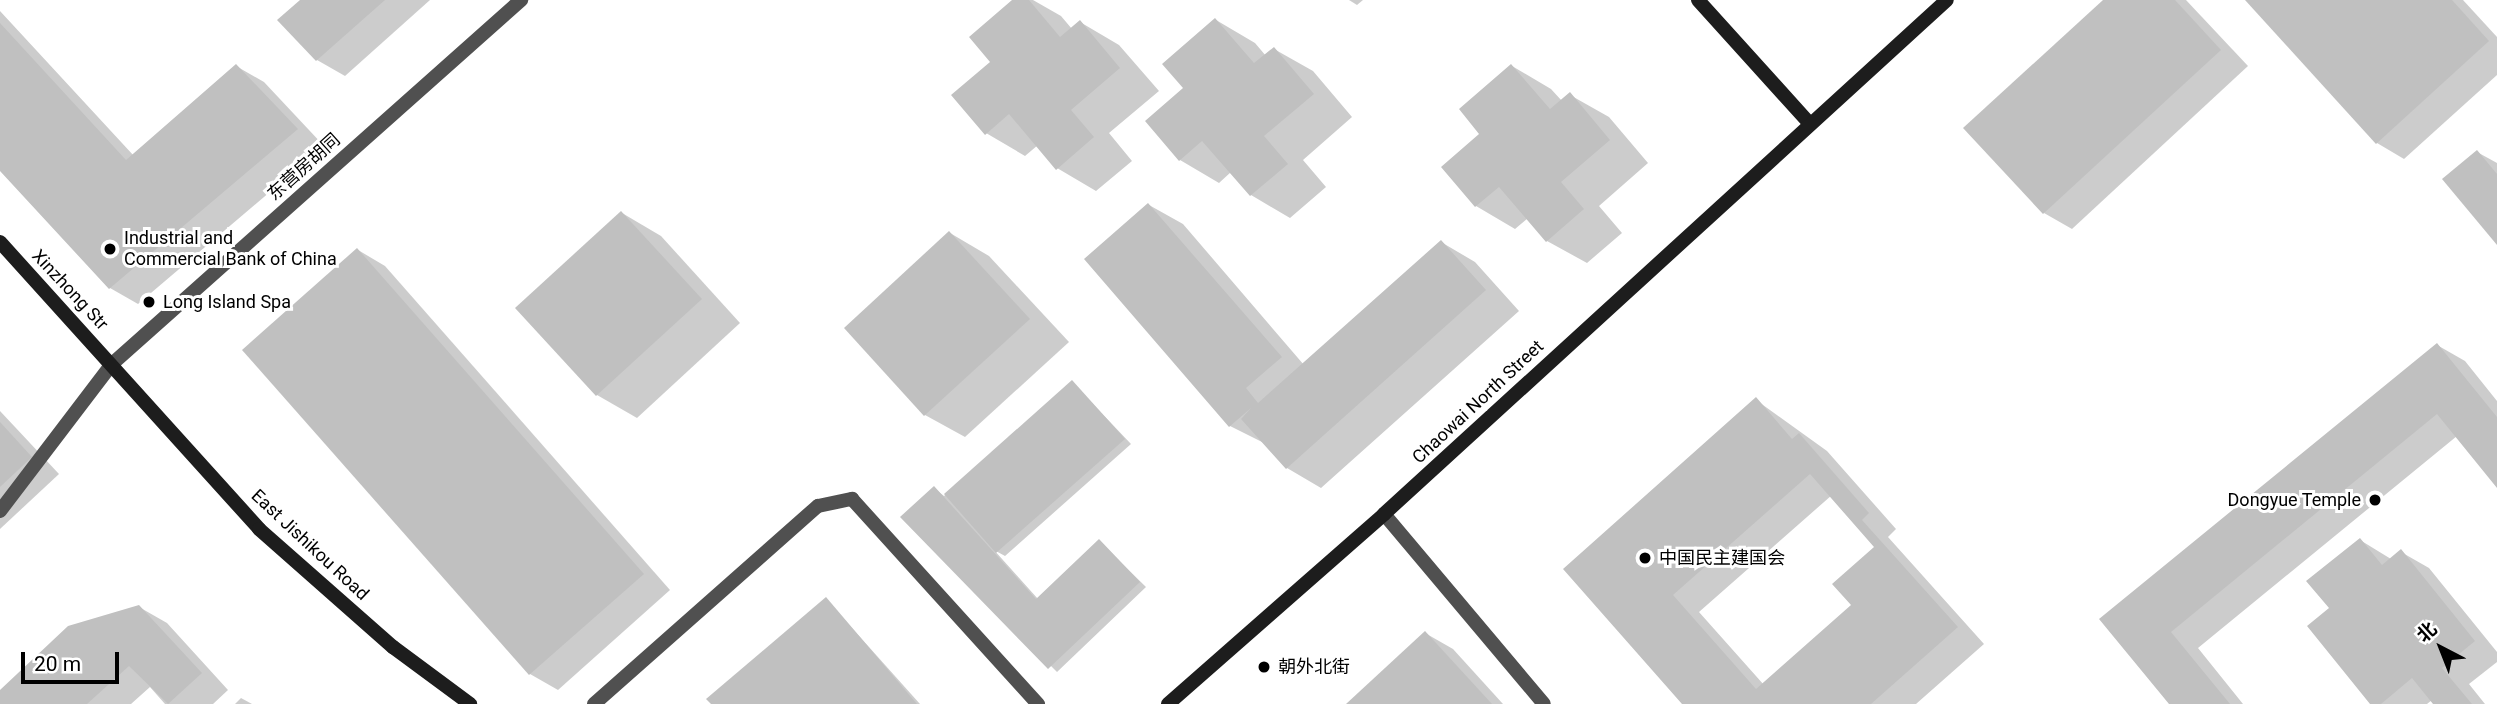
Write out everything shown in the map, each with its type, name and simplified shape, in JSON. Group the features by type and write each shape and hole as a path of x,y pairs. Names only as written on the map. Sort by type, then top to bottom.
{"street":[{"name":"东营房胡同","path":"0,511 112,364 522,0"},
{"path":"1699,0 1810,124"},
{"name":"Chaowai North Street","path":"1168,704 1384,514 1948,0"},
{"name":"Xinzhong Str","path":"0,242 112,364"},
{"name":"East Jishikou Road","path":"112,364 260,529 393,647 470,704"},
{"path":"594,704 818,506 852,499 1038,704"},
{"path":"1384,514 1544,704"}],"building":[{"path":"300,0 385,0 316,61 277,20"},
{"path":"1012,0 1029,0 1060,37 1080,20 1120,68 1071,110 1094,137 1056,170 1009,114 985,135 951,95 990,62 969,37"},
{"path":"2103,0 2175,0 2221,50 2043,214 1963,128"},
{"path":"2245,0 2452,0 2489,41 2376,144"},
{"path":"1215,18 1254,63 1274,47 1314,94 1264,136 1288,164 1250,196 1202,141 1179,161 1145,121 1183,88 1162,64"},
{"path":"0,23 126,160 236,64 298,129 109,289 0,171"},
{"path":"1511,64 1550,109 1570,92 1610,140 1561,182 1584,209 1546,242 1499,187 1475,207 1441,167 1479,134 1459,109"},
{"path":"2477,150 2497,174 2497,245 2442,179"},
{"path":"1148,203 1282,357 1246,388 1258,403 1441,240 1486,290 1286,469 1241,419 1251,408 1229,427 1084,259"},
{"path":"621,211 702,299 596,396 515,308"},
{"path":"949,231 1030,319 924,416 844,328"},
{"path":"357,248 644,574 529,675 242,350"},
{"path":"2437,343 2497,417 2497,488 2437,414 2171,632 2230,704 2169,704 2099,619"},
{"path":"1072,380 1125,439 996,553 944,494"},
{"name":"中国民主建国会","path":"1756,397 1792,439 1799,433 1869,513 1862,520 1958,627 1871,704 1682,704 1563,569","holes":["1810,474 1874,547 1832,584 1851,605 1756,689 1673,595"]},
{"path":"0,422 32,457 0,487"},
{"path":"934,486 1036,599 1099,539 1140,582 1048,669 900,517"},
{"path":"2360,538 2382,565 2401,549 2475,641 2442,668 2472,704 2433,704 2412,678 2381,704 2370,704 2307,626 2329,608 2306,581"},
{"path":"826,597 917,704 711,704 706,699"},
{"path":"139,605 202,673 168,704 129,666 87,704 0,704 0,690 68,626"},
{"path":"1425,631 1492,704 1346,704"}],"place":[{"name":"Industrial and Commercial Bank of China","path":"110,249"},
{"name":"Long Island Spa","path":"149,302"},
{"name":"Dongyue Temple","path":"2375,500"},
{"name":"中国民主建国会","path":"1645,558"},
{"name":"朝外北街","path":"1264,667"}]}
